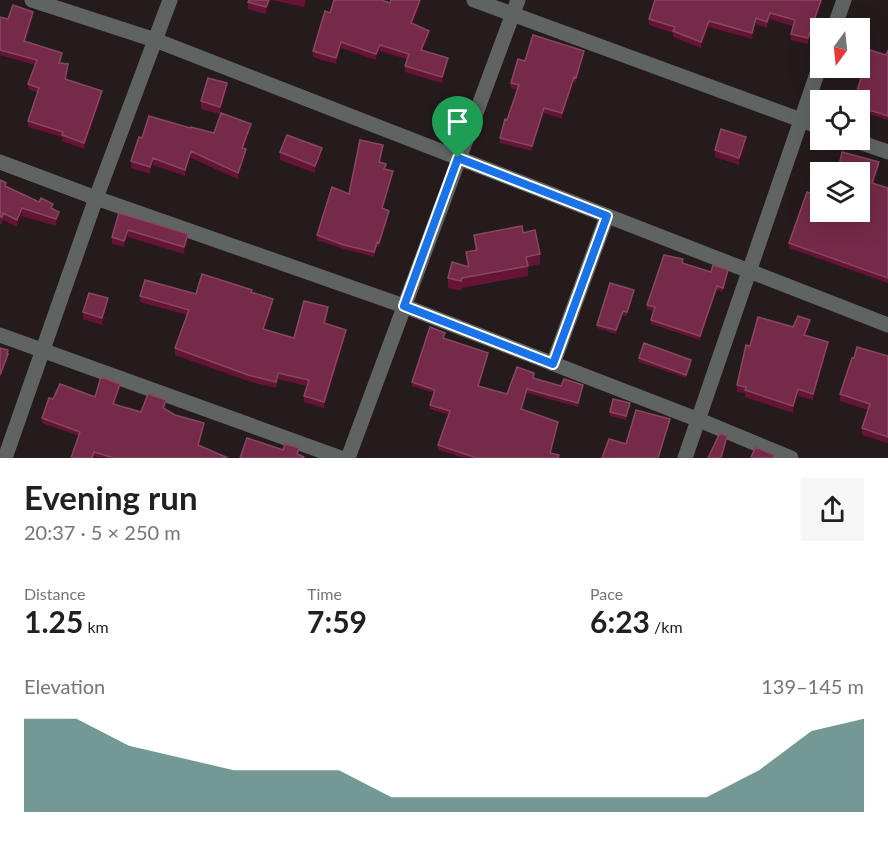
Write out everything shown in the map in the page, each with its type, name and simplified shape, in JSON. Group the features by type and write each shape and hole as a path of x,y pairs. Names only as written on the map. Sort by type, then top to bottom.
{"street":[{"path":"32,0 155,40 888,325"},
{"path":"5,458 41,350 170,0"},
{"path":"474,0 810,124"},
{"path":"348,458 518,0"},
{"path":"838,18 844,0"},
{"path":"685,458 815,78"},
{"path":"870,146 888,152"},
{"path":"0,162 404,306 791,458"},
{"path":"553,364 607,216"},
{"path":"0,335 341,458"}],"building":[{"path":"249,0 269,0 266,7 248,2"},
{"path":"334,0 381,0 390,3 391,0 420,0 411,23 429,31 421,50 448,58 442,77 405,66 409,54 380,45 376,54 341,42 336,58 313,51 325,11 330,13"},
{"path":"655,0 821,0 815,18 810,18 808,38 791,34 795,20 770,13 767,22 756,18 752,33 709,21 701,42 673,31 675,27 649,19"},
{"path":"13,5 33,12 24,41 62,53 59,63 68,64 65,79 102,91 84,143 62,135 63,132 28,121 39,88 28,84 37,60 0,50 0,17 8,19"},
{"path":"533,35 584,51 562,113 544,108 532,146 500,138 519,85 511,83 518,59 525,61"},
{"path":"870,50 886,55 888,50 888,116 870,110 870,90 857,90 861,78 870,78"},
{"path":"208,78 227,83 220,107 201,101"},
{"path":"221,113 251,124 242,148 246,149 238,173 191,151 185,170 153,158 150,167 131,161 149,116 214,133"},
{"path":"721,129 746,137 739,158 715,150"},
{"path":"287,135 322,148 315,166 280,152"},
{"path":"360,140 383,145 379,162 386,164 384,169 393,171 382,208 389,211 374,252 344,245 317,235 332,187 349,194"},
{"path":"842,152 879,162 872,183 888,188 888,278 789,243 807,192 810,193 810,222 870,222 870,162 840,162"},
{"path":"0,180 6,183 5,186 39,202 41,198 53,204 51,208 59,212 56,219 22,208 17,220 3,213 0,217"},
{"path":"119,213 188,234 184,247 128,230 124,241 112,237"},
{"path":"522,226 523,233 535,230 540,254 526,257 528,266 462,278 461,281 448,278 452,262 469,267 466,252 477,250 474,235"},
{"path":"664,255 683,259 682,263 711,272 713,265 728,270 723,288 717,286 700,336 651,320 655,307 647,305"},
{"path":"202,274 273,299 263,329 294,338 304,301 328,307 324,323 346,330 324,402 304,396 309,380 278,373 276,382 248,375 175,348 189,310 140,296 145,280 196,294"},
{"path":"610,283 634,290 627,312 623,311 616,330 597,325"},
{"path":"89,293 108,298 102,318 83,312"},
{"path":"798,316 810,320 804,335 828,342 813,394 798,389 793,406 745,390 746,387 737,385 746,345 750,346 758,317 793,327"},
{"path":"430,327 445,333 443,338 488,353 478,386 507,394 517,367 534,373 533,378 561,386 564,379 583,385 578,403 527,389 521,409 558,422 550,453 559,455 558,458 477,458 438,445 450,411 430,405 435,390 412,382"},
{"path":"644,343 691,360 686,375 639,358"},
{"path":"857,347 888,356 888,437 862,428 870,404 840,394"},
{"path":"0,348 8,350 8,354 0,375"},
{"path":"101,377 120,384 113,404 141,412 148,394 166,400 163,408 175,415 204,423 198,445 228,458 114,458 94,452 92,458 71,458 80,432 42,418 49,398 53,399 60,384 95,397"},
{"path":"613,399 630,403 626,416 610,412"},
{"path":"636,410 670,419 658,458 602,458 609,439 626,444"},
{"path":"720,433 727,436 721,458 708,458"},
{"path":"247,438 283,450 285,444 299,448 297,454 304,458 240,458"},
{"path":"755,447 774,455 773,458 751,458"}],"route":[{"path":"458,158 607,216 553,364 404,306 458,158"}]}
